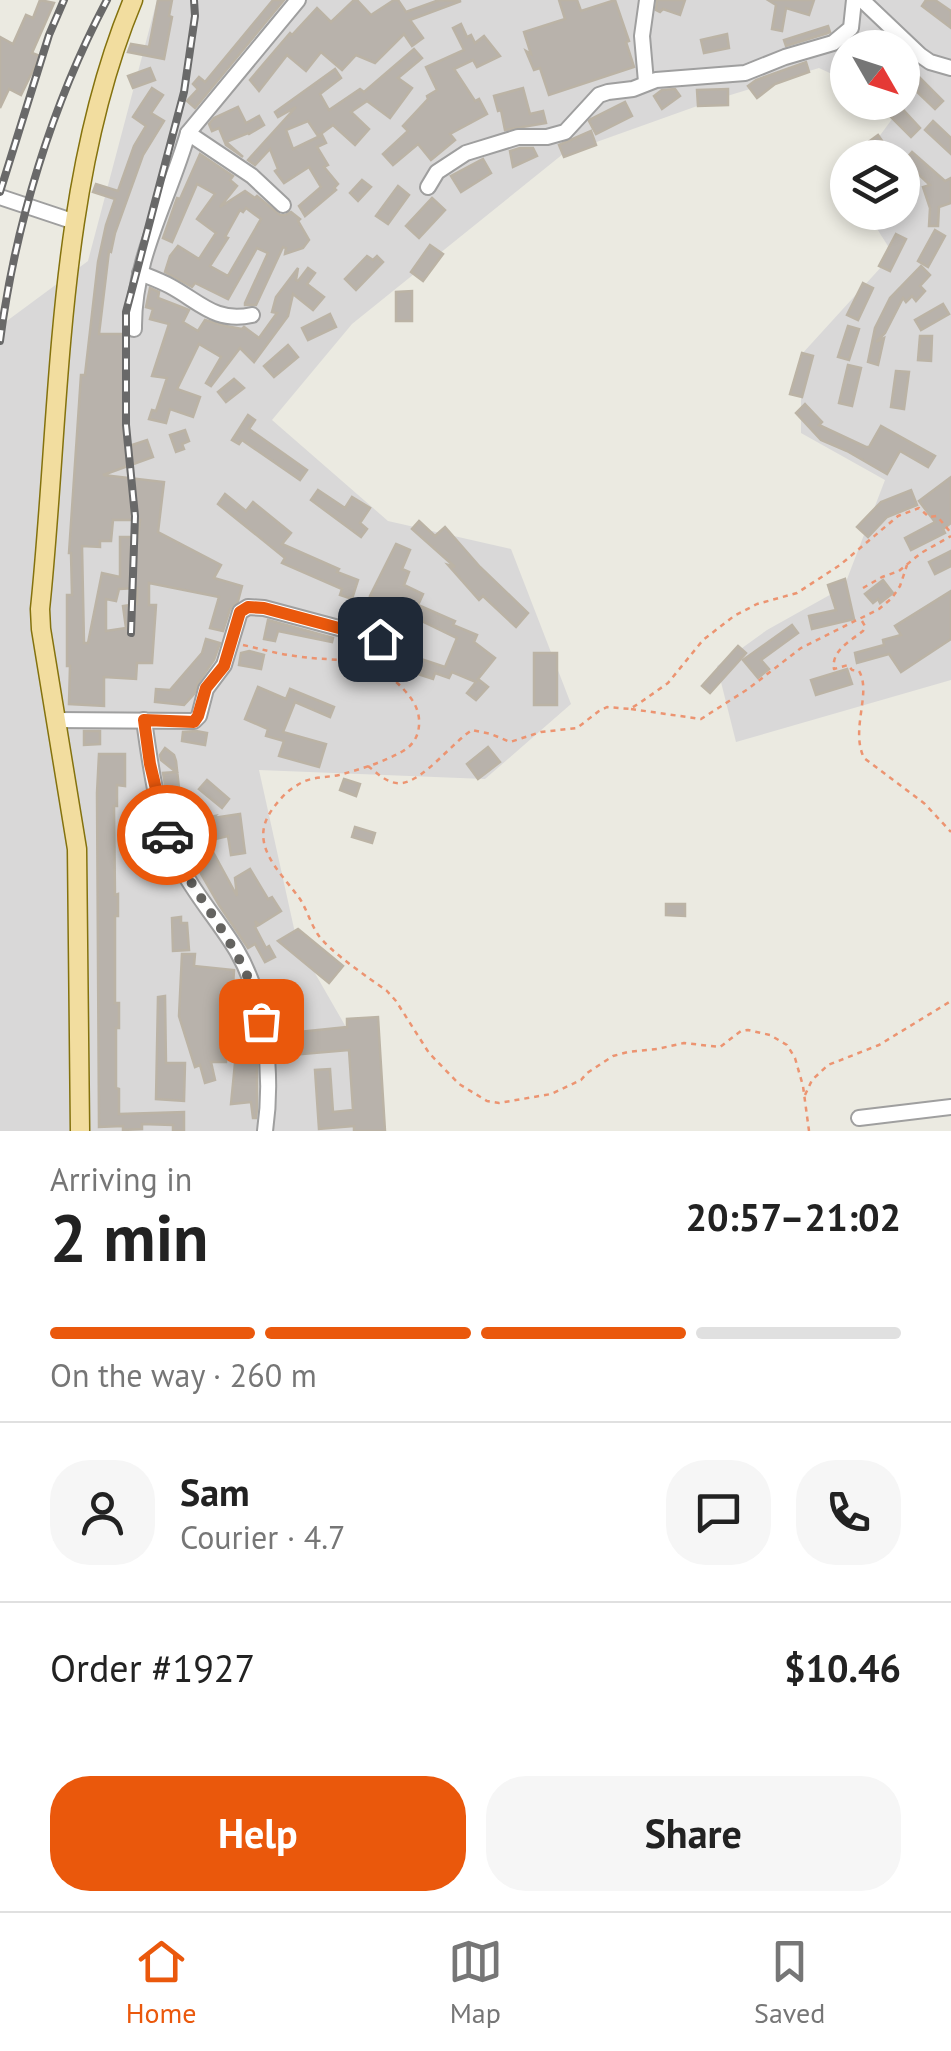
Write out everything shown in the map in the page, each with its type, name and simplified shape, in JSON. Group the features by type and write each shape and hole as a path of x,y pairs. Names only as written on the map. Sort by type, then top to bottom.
{"main road":[{"path":"80,1131 77,850 40,609 75,222 103,88 133,0"}],"street":[{"path":"134,329 134,300 143,258 188,133 298,0"},
{"path":"646,82 642,36 647,0"},
{"path":"428,187 436,172 466,153 518,137 547,137 565,132 599,95 633,89 646,82 746,73 834,44 851,28 861,0 920,56 951,68"},
{"path":"188,133 266,187 283,204"},
{"path":"0,197 75,222"},
{"path":"140,273 222,316 252,315"},
{"path":"56,720 194,722 206,688 224,666 240,612 248,607 380,639"},
{"path":"144,720 167,836 190,882 238,954 258,1003 268,1086 265,1131"},
{"path":"859,1118 951,1107"}],"path":[{"path":"630,709 668,683 702,640 734,616 757,604 797,593 840,566 898,516 920,508 929,517 937,516 951,534 900,571 863,588"},
{"path":"368,766 382,778 401,784 433,764 472,730 510,742 541,732 577,728 607,707 701,719 801,648 861,620 892,598 907,565"},
{"path":"861,620 863,630 837,652 833,662 834,668 848,666 863,676 859,748 864,758 924,804 951,832"},
{"path":"231,642 289,656 361,662 377,668 413,700 418,712 414,743 368,766 299,783 268,814 263,841 268,855 304,906 318,937 387,991 429,1053 458,1084 486,1101 524,1099 581,1080 613,1056 684,1043 720,1047 748,1030 788,1045 795,1058 809,1131"},
{"path":"804,1096 812,1080 828,1065 879,1045 951,1001"}],"shaded area":[{"path":"157,0 951,0 951,680 736,742 717,666 767,630 844,587 885,480 801,433 801,355 893,254 878,230 920,230 920,140 877,140 891,120 920,120 920,30 830,30 830,73 819,68 714,100 563,154 352,324 272,420 388,521 511,549 571,704 485,779 259,770 297,942 377,1081 377,1131 0,1131 0,326 88,261"}],"building":[{"path":"40,0 54,3 32,53 40,56 21,95 9,89 0,108 0,37 13,44 26,15 33,18"},
{"path":"158,0 172,0 164,59 128,52 131,44 149,47"},
{"path":"273,0 284,0 195,108 187,101 198,89 193,84 199,77 205,82"},
{"path":"354,0 371,15 394,0 406,12 439,0 461,1 410,20 423,38 412,46 404,34 375,63 356,55 342,70 321,52 306,71 287,55 259,91 250,80 290,33 317,8 331,22"},
{"path":"559,0 577,0 581,11 615,0 634,67 549,95 540,68 534,70 526,51 531,54 524,32 565,19"},
{"path":"657,0 685,0 680,15 656,10"},
{"path":"768,0 814,0 809,15 786,8 782,31 772,29 776,5"},
{"path":"926,0 935,0 951,11 951,28 922,6"},
{"path":"461,24 467,37 471,35 475,43 484,36 500,56 477,67 473,60 454,69 487,114 450,134 455,140 431,160 418,144 393,165 383,154 408,131 403,126 427,96 437,90 426,67 464,50 453,28"},
{"path":"828,26 830,32 786,46 784,40"},
{"path":"727,34 729,48 704,53 701,40"},
{"path":"414,49 422,58 398,78 412,88 390,118 367,101 351,112 369,129 355,145 333,125 318,136 308,121 286,130 293,149 322,135 326,143 317,147 328,165 324,167 338,184 305,216 299,206 321,187 309,167 284,183 275,171 278,169 270,149 255,165 248,160 296,107 278,117 275,112 335,69 341,78 320,94 329,110 360,89 364,92"},
{"path":"806,62 809,72 775,84 757,98 748,86 756,80"},
{"path":"150,68 155,80 133,88 128,76"},
{"path":"920,78 943,101 935,109 920,95"},
{"path":"152,88 163,95 151,113 164,121 143,155 109,251 99,334 125,334 126,447 147,440 153,457 103,475 164,482 158,532 221,565 214,578 242,586 223,631 210,628 219,597 149,583 149,605 156,605 152,663 137,663 136,679 104,677 104,706 69,704 67,595 72,595 69,553 81,375 85,375 98,262 115,199 93,192 96,184 118,191 134,146 146,126 133,117","holes":["113,520 140,520 138,537 120,537 120,577 102,573 88,643 84,643 82,546 100,547 100,541 111,541","137,588 137,604 123,606 126,628 106,631 106,599 116,601 119,589"]},
{"path":"523,88 530,114 543,111 546,123 505,130 494,96"},
{"path":"675,89 680,96 662,109 654,96 662,90"},
{"path":"728,89 728,105 698,106 697,90"},
{"path":"625,102 632,116 596,134 589,121"},
{"path":"238,107 246,123 259,116 264,125 226,142 243,157 226,145 219,128 212,131 209,124"},
{"path":"894,120 913,120 920,128 911,137"},
{"path":"933,121 951,138 951,154 925,130"},
{"path":"591,131 596,145 564,157 559,145"},
{"path":"533,148 537,156 513,167 510,151"},
{"path":"200,154 233,176 230,180 237,186 220,207 245,191 280,215 291,212 300,219 309,240 303,248 285,254 283,247 256,305 245,305 268,253 257,248 228,299 195,283 192,287 165,272 178,246 199,259 216,233 197,219 215,194 197,184 172,242 163,238 177,198 180,199","holes":["246,208 261,219 228,276 210,266 240,210"]},
{"path":"483,159 491,173 461,192 451,176"},
{"path":"920,159 945,181 951,178 951,203 939,207 938,226 929,226 930,208 923,187 930,185 920,176"},
{"path":"362,180 371,187 358,201 350,193"},
{"path":"398,186 409,195 388,224 376,216"},
{"path":"432,198 445,210 419,238 406,226"},
{"path":"935,230 945,236 928,267 918,261"},
{"path":"896,234 906,239 890,271 879,266"},
{"path":"430,245 443,254 423,281 411,272"},
{"path":"367,256 373,260 377,256 383,262 356,290 345,279"},
{"path":"921,266 930,275 920,286 925,291 916,301 912,296 906,302 903,298 876,342 884,338 878,365 868,362 875,328 890,298"},
{"path":"298,268 296,280 308,268 315,273 307,284 324,297 313,310 293,294 288,316 254,362 240,348 211,386 206,383 221,357 199,344 177,389 200,397 193,417 170,409 166,423 149,419 152,410 156,411 167,378 152,376 169,324 150,319 153,309 146,307 150,288 159,292 158,298 189,310 183,322 198,331 205,320 244,327 259,338 277,313 272,312 276,297"},
{"path":"863,283 873,288 858,320 847,315"},
{"path":"412,291 412,321 396,321 396,292"},
{"path":"943,304 949,314 921,330 915,320"},
{"path":"330,314 336,327 308,340 302,328"},
{"path":"848,326 859,329 849,360 838,357"},
{"path":"920,336 932,336 931,361 918,360"},
{"path":"288,345 298,357 274,377 264,366"},
{"path":"802,353 813,356 802,397 790,394"},
{"path":"848,365 861,368 852,406 839,403"},
{"path":"896,371 909,372 904,409 891,407"},
{"path":"234,379 244,388 226,402 218,392"},
{"path":"805,404 822,422 819,425 866,447 881,426 935,456 928,467 900,451 887,474 821,440 796,413"},
{"path":"248,415 255,420 249,429 307,470 300,480 242,440 239,444 232,440"},
{"path":"185,430 189,441 176,452 170,435"},
{"path":"951,477 951,523 943,529 945,533 911,550 905,538 935,522 919,501"},
{"path":"318,490 345,508 352,497 370,508 360,523 367,529 361,537 311,500"},
{"path":"911,490 917,505 887,517 868,537 857,527 881,502"},
{"path":"225,494 246,511 253,502 291,533 282,544 358,580 352,599 340,595 342,589 282,563 285,558 218,504"},
{"path":"419,521 435,536 445,527 528,613 516,627 483,596 479,600 448,565 455,567 412,529"},
{"path":"396,544 410,550 402,569 409,572 404,585 423,594 418,605 477,635 474,642 495,658 478,679 488,687 476,700 467,693 476,682 452,672 449,678 435,673 433,679 383,663 388,648 445,667 457,638 370,596"},
{"path":"951,551 951,566 935,574 929,562"},
{"path":"845,579 854,619 812,629 809,616 836,610 828,585"},
{"path":"883,580 893,593 880,603 878,599 873,603 865,594"},
{"path":"951,591 951,639 901,672 889,654 857,663 855,653 884,645 883,640 901,635 895,626"},
{"path":"268,620 333,638 332,642 278,631 275,641 264,639"},
{"path":"792,625 798,633 761,660 769,669 758,678 743,660"},
{"path":"206,639 220,643 194,694 184,705 155,702 156,689 170,690 202,653"},
{"path":"738,646 746,653 710,693 702,686"},
{"path":"241,653 264,655 261,669 239,665"},
{"path":"534,653 557,653 557,705 534,705"},
{"path":"847,669 852,684 816,695 811,680"},
{"path":"258,687 286,699 290,689 334,707 330,717 295,702 283,732 326,744 319,767 279,756 284,741 266,736 268,729 245,719"},
{"path":"84,731 100,731 100,744 84,745"},
{"path":"183,732 207,733 205,745 182,741"},
{"path":"488,747 500,762 478,779 467,764"},
{"path":"165,748 176,761 179,788 175,789 176,803 169,803 166,790 163,773 176,772 161,760"},
{"path":"99,754 125,754 125,786 117,785 114,806 119,1114 184,1112 184,1131 173,1131 173,1125 142,1124 142,1129 123,1130 123,1126 99,1127"},
{"path":"344,779 360,784 356,796 340,790"},
{"path":"207,780 229,799 222,808 199,789"},
{"path":"240,814 245,853 231,855 228,836 207,841 237,896 235,878 250,869 268,899 272,897 281,911 259,925 255,921 266,948 269,946 275,957 265,962 255,944 248,948 192,858 185,822"},
{"path":"140,825 150,825 151,849 160,848 171,878 160,879 158,864 142,865"},
{"path":"355,827 375,833 372,843 352,837"},
{"path":"666,904 685,904 685,916 666,915"},
{"path":"181,917 181,923 187,923 189,950 173,951 172,918"},
{"path":"298,929 343,966 329,983 278,941"},
{"path":"182,954 195,954 194,966 234,970 226,1062 211,1062 215,1080 205,1083 200,1065 195,1067 179,1016"},
{"path":"165,996 166,1063 185,1063 184,1101 156,1099 158,997"},
{"path":"378,1017 385,1131 354,1131 354,1126 319,1129 315,1070 330,1069 333,1112 353,1110 349,1050 280,1056 278,1034 347,1027 347,1019"},
{"path":"235,1063 257,1064 256,1118 251,1102 231,1104"}],"railway":[{"path":"0,192 49,35 64,0"},
{"path":"0,341 15,253 38,166 69,81 107,0"},
{"path":"131,633 135,516 126,425 126,312 184,92 194,0"}],"way so far":[{"path":"167,835 178,862 247,971 261,1021"}],"route":[{"path":"167,835 144,720 194,722 206,688 224,666 240,612 248,607 264,608 380,639"}]}
